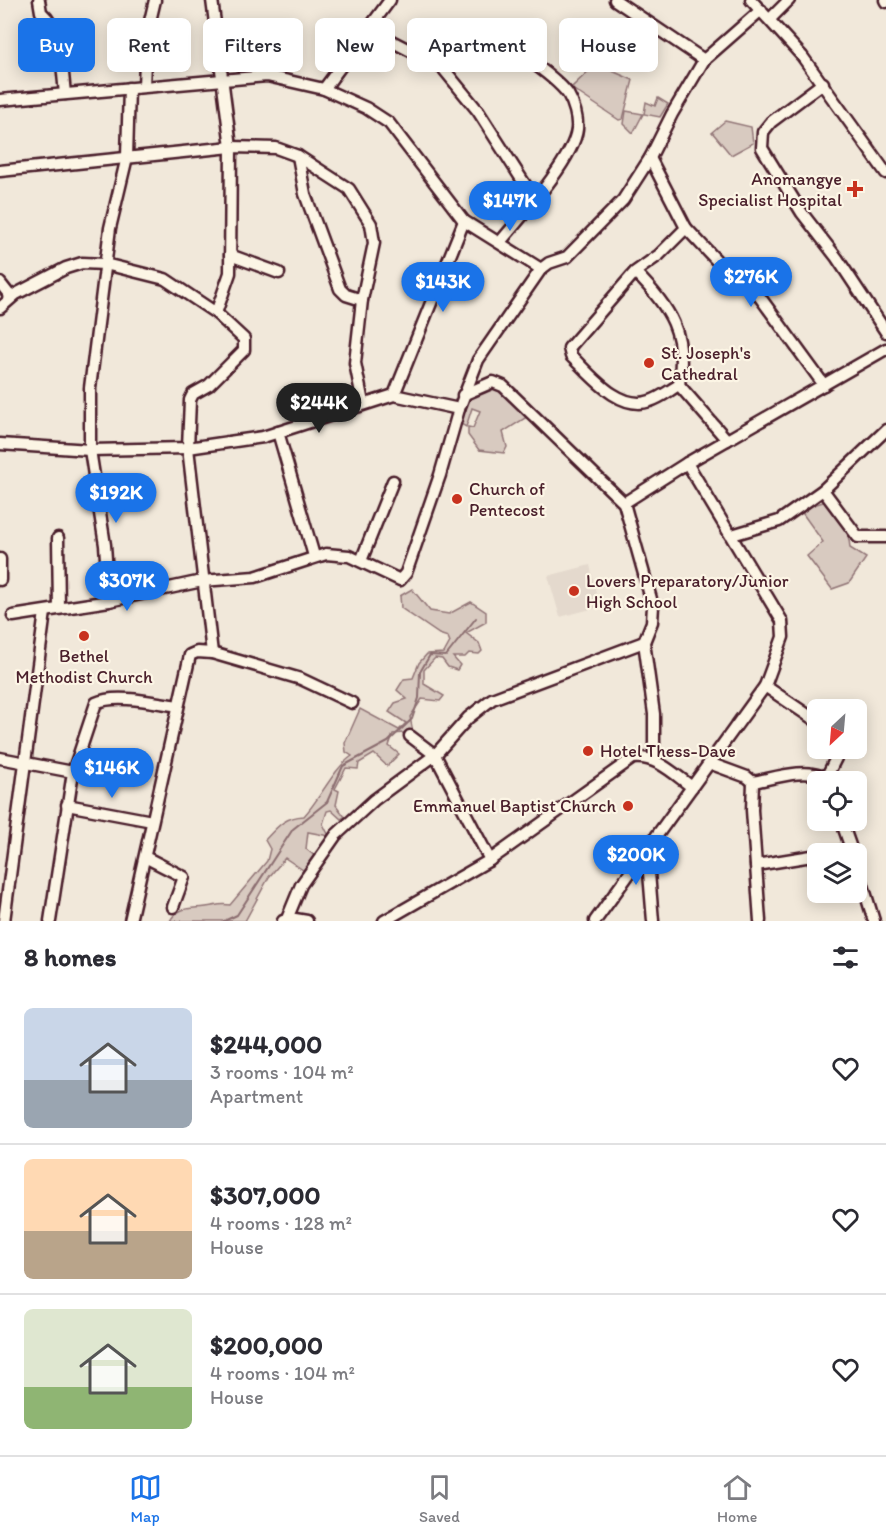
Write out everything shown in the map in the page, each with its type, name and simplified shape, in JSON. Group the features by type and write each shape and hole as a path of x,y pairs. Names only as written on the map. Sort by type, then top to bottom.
{"street":[{"path":"39,0 40,12 49,19 59,48 64,94"},
{"path":"144,86 146,38 155,0"},
{"path":"212,0 231,147 229,279 216,313"},
{"path":"377,18 390,0"},
{"path":"615,0 704,60"},
{"path":"751,0 770,19 823,83 886,173"},
{"path":"770,19 789,0"},
{"path":"13,616 109,601 202,581 255,577 314,556 340,554 361,561 393,579 400,580 406,573 440,475 463,395 483,350 541,269 549,263 567,257 623,200 650,158 672,114 704,60 761,10"},
{"path":"324,89 337,72"},
{"path":"446,72 478,111 535,200"},
{"path":"500,242 535,200 574,142 576,118 567,94 543,72"},
{"path":"0,100 276,76 324,89 366,108 389,123 464,221 541,269"},
{"path":"823,83 771,122 764,132 762,148 802,213 837,258 886,331"},
{"path":"109,601 105,545 90,450 90,388 113,210 127,157 129,88"},
{"path":"0,171 231,147 276,148 298,156 349,189 371,224 374,243 362,300 354,363 363,404"},
{"path":"298,156 305,194 340,289 346,295 362,300"},
{"path":"650,158 686,228 733,278 754,289 824,385"},
{"path":"394,395 464,221"},
{"path":"679,385 650,401 629,401 609,391 569,352 571,343 635,272 686,228"},
{"path":"230,255 279,273"},
{"path":"0,308 11,297 75,264 105,264 165,279 216,313 244,339 246,347 209,385 191,396 188,448 212,653"},
{"path":"635,272 657,294 677,327 682,354 679,385 728,440"},
{"path":"0,283 11,297"},
{"path":"624,503 687,463 886,349"},
{"path":"463,395 493,382 503,386 624,503 652,606 652,622 645,642 654,714 654,759"},
{"path":"0,444 90,450 188,448 246,441 394,395 459,409"},
{"path":"732,535 779,521 823,490 886,430"},
{"path":"278,432 314,556"},
{"path":"595,921 765,686 779,654 783,637 782,621 687,463"},
{"path":"361,561 393,481"},
{"path":"823,490 858,537 886,537"},
{"path":"58,538 59,609"},
{"path":"0,559 0,580"},
{"path":"4,921 45,612"},
{"path":"307,921 285,920 301,885 336,835 374,800 435,755 468,718 499,694 645,642"},
{"path":"130,921 188,657 193,652 212,653 300,678 352,703"},
{"path":"765,686 807,715"},
{"path":"50,921 73,772 96,703 104,700 134,700 178,706"},
{"path":"410,736 435,755 490,860"},
{"path":"384,921 490,860 624,763 644,757 654,759 692,787"},
{"path":"0,758 73,772"},
{"path":"709,763 747,777 753,782 807,774"},
{"path":"753,782 752,810 760,921"},
{"path":"67,805 153,821"},
{"path":"647,849 653,921"},
{"path":"756,865 807,857"},
{"path":"145,858 184,877 173,907"},
{"path":"867,899 874,921"}],"shaded area":[{"path":"588,72 614,72 633,80 623,119 619,120 571,88"},
{"path":"658,98 668,104 660,117 644,114 646,102 655,106"},
{"path":"626,111 643,114 633,133 624,124"},
{"path":"725,121 751,127 753,143 731,155 712,132"},
{"path":"493,386 498,387 530,415 503,432 507,447 504,453 479,450 468,435 468,427 473,428 480,411 472,408 466,427 459,423 468,397"},
{"path":"829,502 840,517 848,535 850,548 866,558 849,583 832,589 807,556 823,542 803,514 804,508"},
{"name":"Lovers Preparatory/Junior High School","path":"590,565 599,607 560,617 548,576"},
{"path":"412,589 430,611 449,614 471,602 486,612 486,622 466,633 479,643 482,651 479,654 469,653 465,657 453,657 460,665 457,670 448,667 442,659 435,658 424,670 424,684 444,696 440,701 422,699 410,717 413,732 393,734 389,746 399,754 387,766 374,754 359,763 358,769 346,768 335,789 339,791 336,805 345,817 341,819 331,810 327,811 323,824 329,836 308,832 306,849 316,857 306,872 285,858 269,877 245,921 170,921 173,916 185,909 220,904 230,905 267,861 270,849 265,840 286,821 304,816 339,768 352,756 346,752 345,743 360,709 399,730 406,723 389,712 395,703 407,699 397,690 404,679 413,678 419,663 427,654 444,653 450,642 448,637 439,634 401,608 400,596"}],"waterway":[{"path":"224,921 237,915 293,829 327,802 343,766 388,742 412,719 419,698 420,672 430,655 446,656 476,618"}],"place":[{"name":"Anomangye Specialist Hospital","path":"855,189"},
{"name":"St. Joseph's Cathedral","path":"649,363"},
{"name":"Church of Pentecost","path":"457,499"},
{"name":"Lovers Preparatory/Junior High School","path":"574,591"},
{"name":"Bethel Methodist Church","path":"84,636"},
{"name":"Hotel Thess-Dave","path":"588,751"},
{"name":"Emmanuel Baptist Church","path":"628,806"}]}
